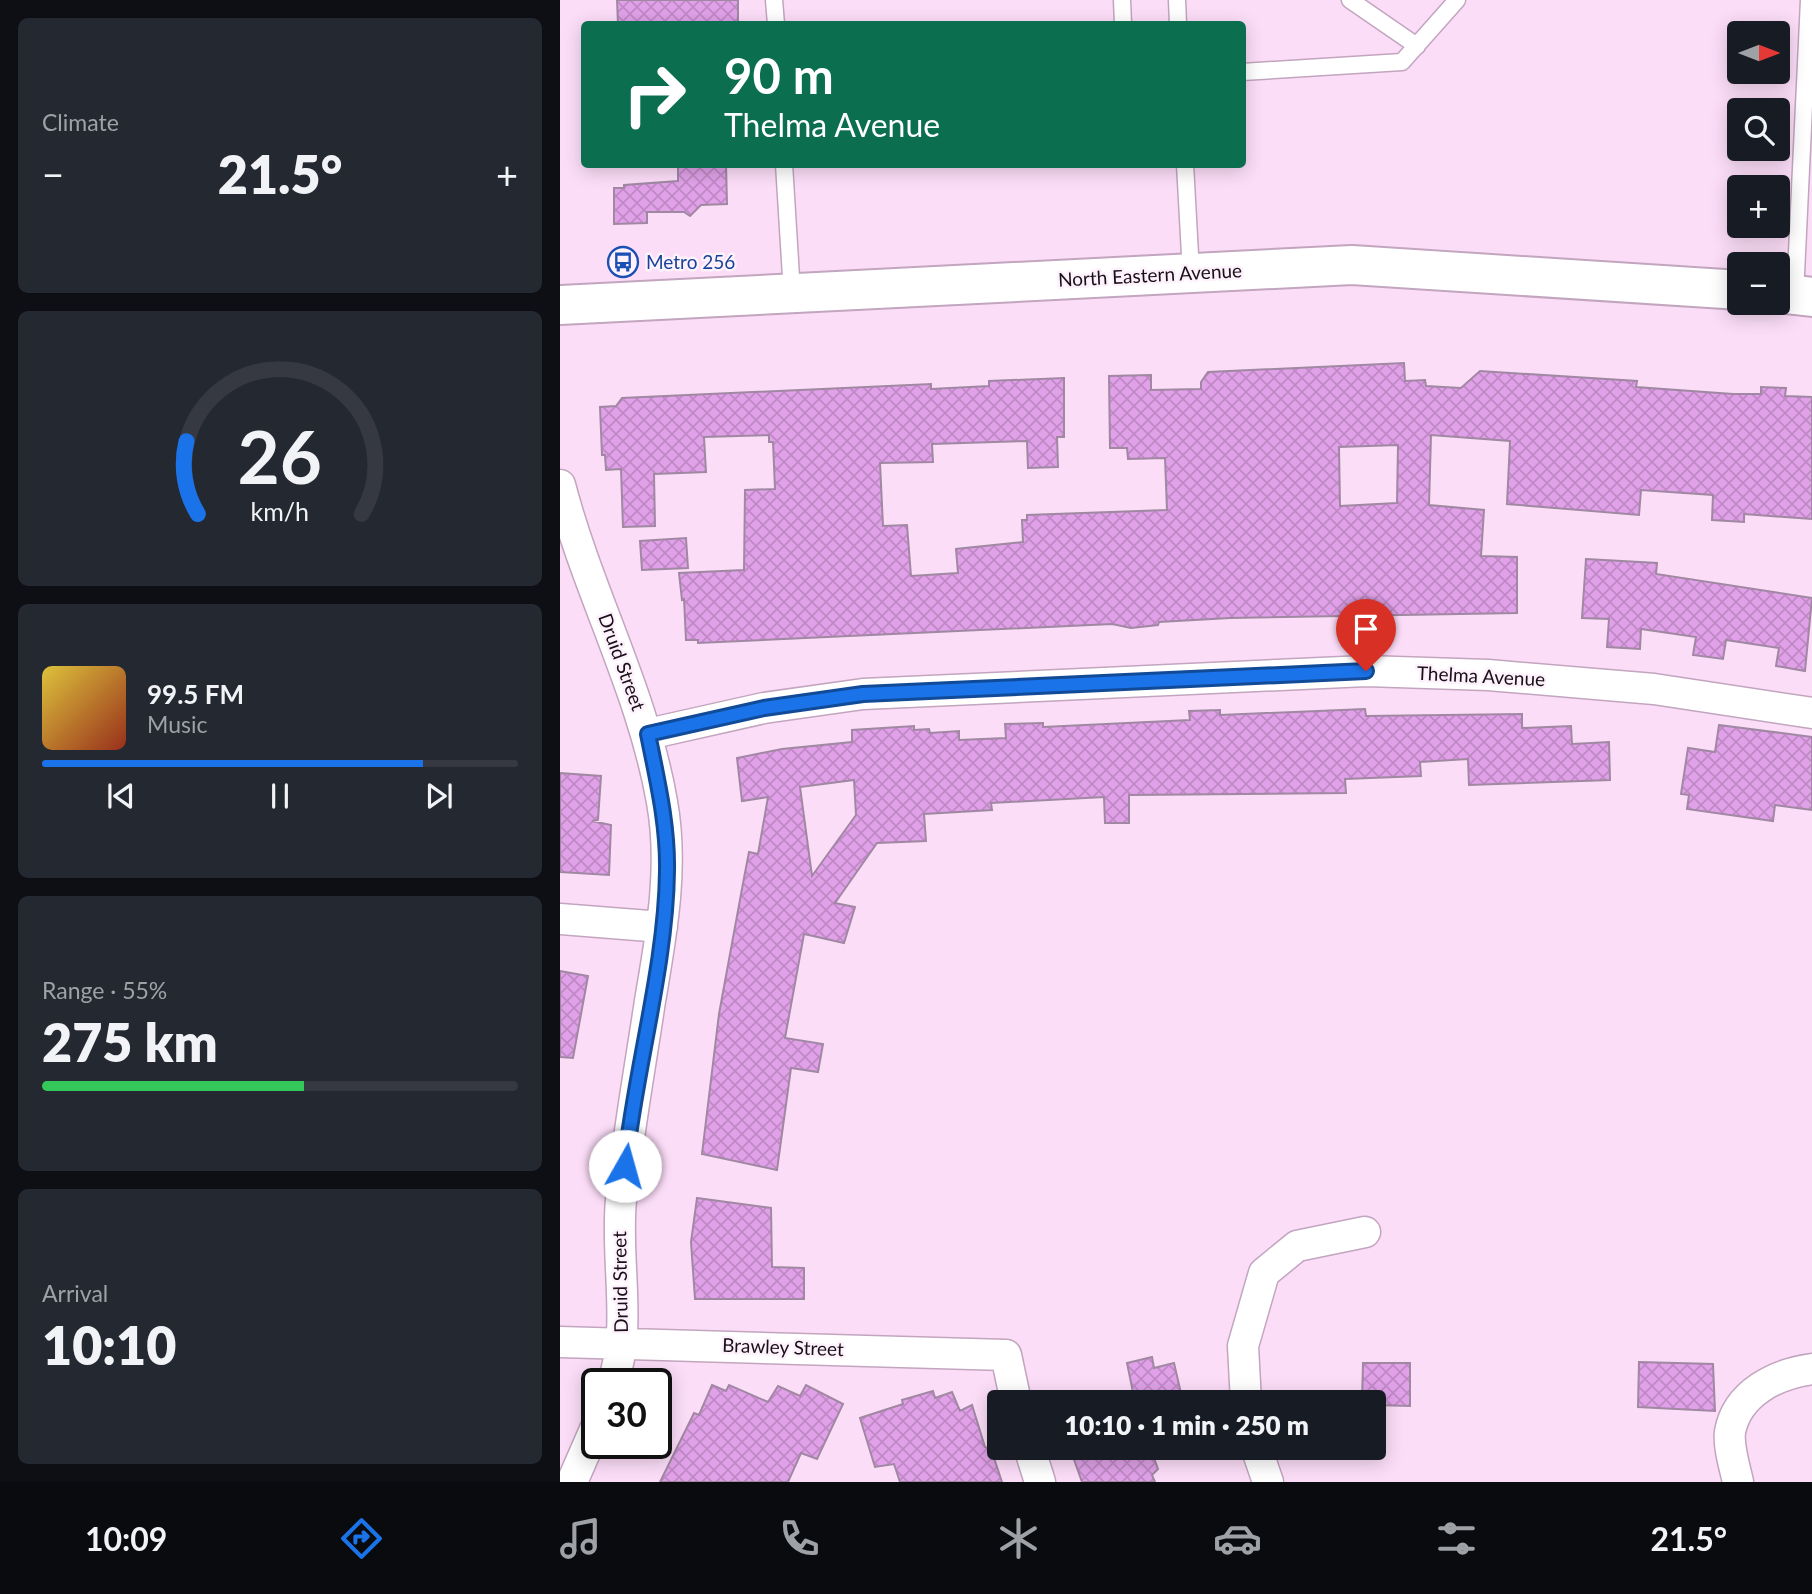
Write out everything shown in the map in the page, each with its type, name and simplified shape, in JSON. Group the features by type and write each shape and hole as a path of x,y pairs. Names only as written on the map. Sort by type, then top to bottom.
{"main road":[{"name":"North Eastern Avenue","path":"560,305 1352,265 1727,289"}],"street":[{"name":"Druid Street","path":"560,485 572,530 648,734 664,818 667,871 662,927 627,1143 617,1235 622,1342 616,1368"},
{"name":"Thelma Avenue","path":"648,734 764,708 863,694 1366,671 1488,675 1654,689 1812,713"},
{"path":"560,919 662,927"},
{"path":"1245,1390 1243,1346 1264,1273 1297,1246 1365,1232"},
{"name":"Brawley Street","path":"560,1342 1006,1355 1013,1390"},
{"path":"1738,1482 1730,1433 1746,1396 1790,1372 1812,1369"},
{"path":"572,1482 582,1459"},
{"path":"1033,1460 1040,1482"},
{"path":"1260,1460 1268,1482"}],"lane":[{"path":"774,0 776,21"},
{"path":"1122,0 1124,21"},
{"path":"1177,0 1178,21"},
{"path":"1350,0 1417,46"},
{"path":"1246,72 1402,62 1457,0"},
{"path":"1795,295 1809,0"},
{"path":"784,168 792,293"},
{"path":"1185,168 1191,273"}],"building":[{"path":"617,0 738,0 738,21 618,21"},
{"path":"678,168 726,168 727,204 701,205 690,216 684,212 647,212 647,223 614,224 614,188 678,181"},
{"path":"1404,363 1405,381 1425,380 1426,386 1461,388 1480,371 1637,381 1636,387 1733,394 1761,394 1761,387 1786,388 1785,396 1812,397 1812,519 1744,514 1744,522 1712,520 1713,495 1641,490 1639,515 1507,504 1510,441 1431,435 1429,505 1484,510 1481,556 1517,557 1517,613 1230,618 1159,622 1158,625 1131,628 1112,624 698,643 698,640 686,640 684,599 682,600 679,573 744,570 745,490 775,489 773,442 769,442 769,435 704,437 706,472 654,474 655,526 623,527 621,469 606,470 605,455 602,455 600,407 616,406 622,398 931,384 931,389 989,386 989,381 1064,378 1064,437 1057,437 1058,467 1028,468 1027,441 932,444 933,462 880,463 883,526 907,525 911,576 958,573 956,549 1023,542 1022,520 1027,520 1027,515 1167,510 1165,458 1128,459 1127,448 1110,448 1109,376 1151,375 1151,390 1201,389 1201,382 1208,372","holes":["1398,445 1397,503 1340,506 1339,447"]},
{"path":"686,538 688,568 642,570 640,541"},
{"path":"1586,559 1657,563 1656,574 1812,598 1805,671 1776,666 1779,648 1726,640 1723,659 1693,655 1696,637 1641,629 1640,649 1607,647 1609,619 1582,618"},
{"path":"1365,709 1366,716 1522,714 1522,728 1571,726 1572,744 1609,742 1610,780 1469,785 1468,759 1420,762 1421,776 1345,779 1346,793 1129,795 1129,823 1105,823 1104,797 991,803 992,810 924,814 926,841 877,843 835,903 855,907 844,943 804,934 785,1038 823,1044 818,1072 791,1068 777,1170 702,1154 719,1014 744,878 749,852 758,854 768,797 742,801 737,758 782,749 852,742 852,730 914,726 914,730 929,729 930,733 959,731 959,740 1006,738 1005,724 1043,723 1043,727 1190,720 1189,711 1220,710 1220,715","holes":["854,780 856,815 812,876 800,787"]},
{"path":"1719,725 1812,737 1812,810 1775,805 1773,821 1687,809 1689,795 1681,794 1688,748 1715,752"},
{"path":"560,773 601,776 598,820 592,821 611,825 609,875 560,872"},
{"path":"560,971 588,976 573,1058 560,1057"},
{"path":"697,1198 771,1208 772,1267 804,1268 804,1299 695,1299 691,1242"},
{"path":"1152,1357 1154,1368 1174,1363 1180,1390 1133,1390 1127,1363"},
{"path":"1639,1362 1713,1364 1715,1411 1638,1407"},
{"path":"1363,1363 1410,1363 1410,1406 1386,1405 1386,1390 1362,1390"},
{"path":"712,1385 726,1391 729,1385 768,1402 778,1386 800,1396 806,1385 843,1404 817,1459 801,1453 788,1482 660,1482 694,1413 699,1415"},
{"path":"933,1391 935,1398 952,1392 960,1411 972,1405 987,1448 987,1460 995,1460 1002,1482 900,1482 894,1464 875,1467 860,1418 903,1404 902,1400"},
{"path":"1074,1460 1155,1460 1158,1469 1152,1475 1155,1482 1082,1482"}],"place":[{"name":"Metro 256","path":"623,262"}],"route":[{"path":"625,1166 662,927 667,871 663,804 648,734 764,708 863,694 1366,671"}]}
